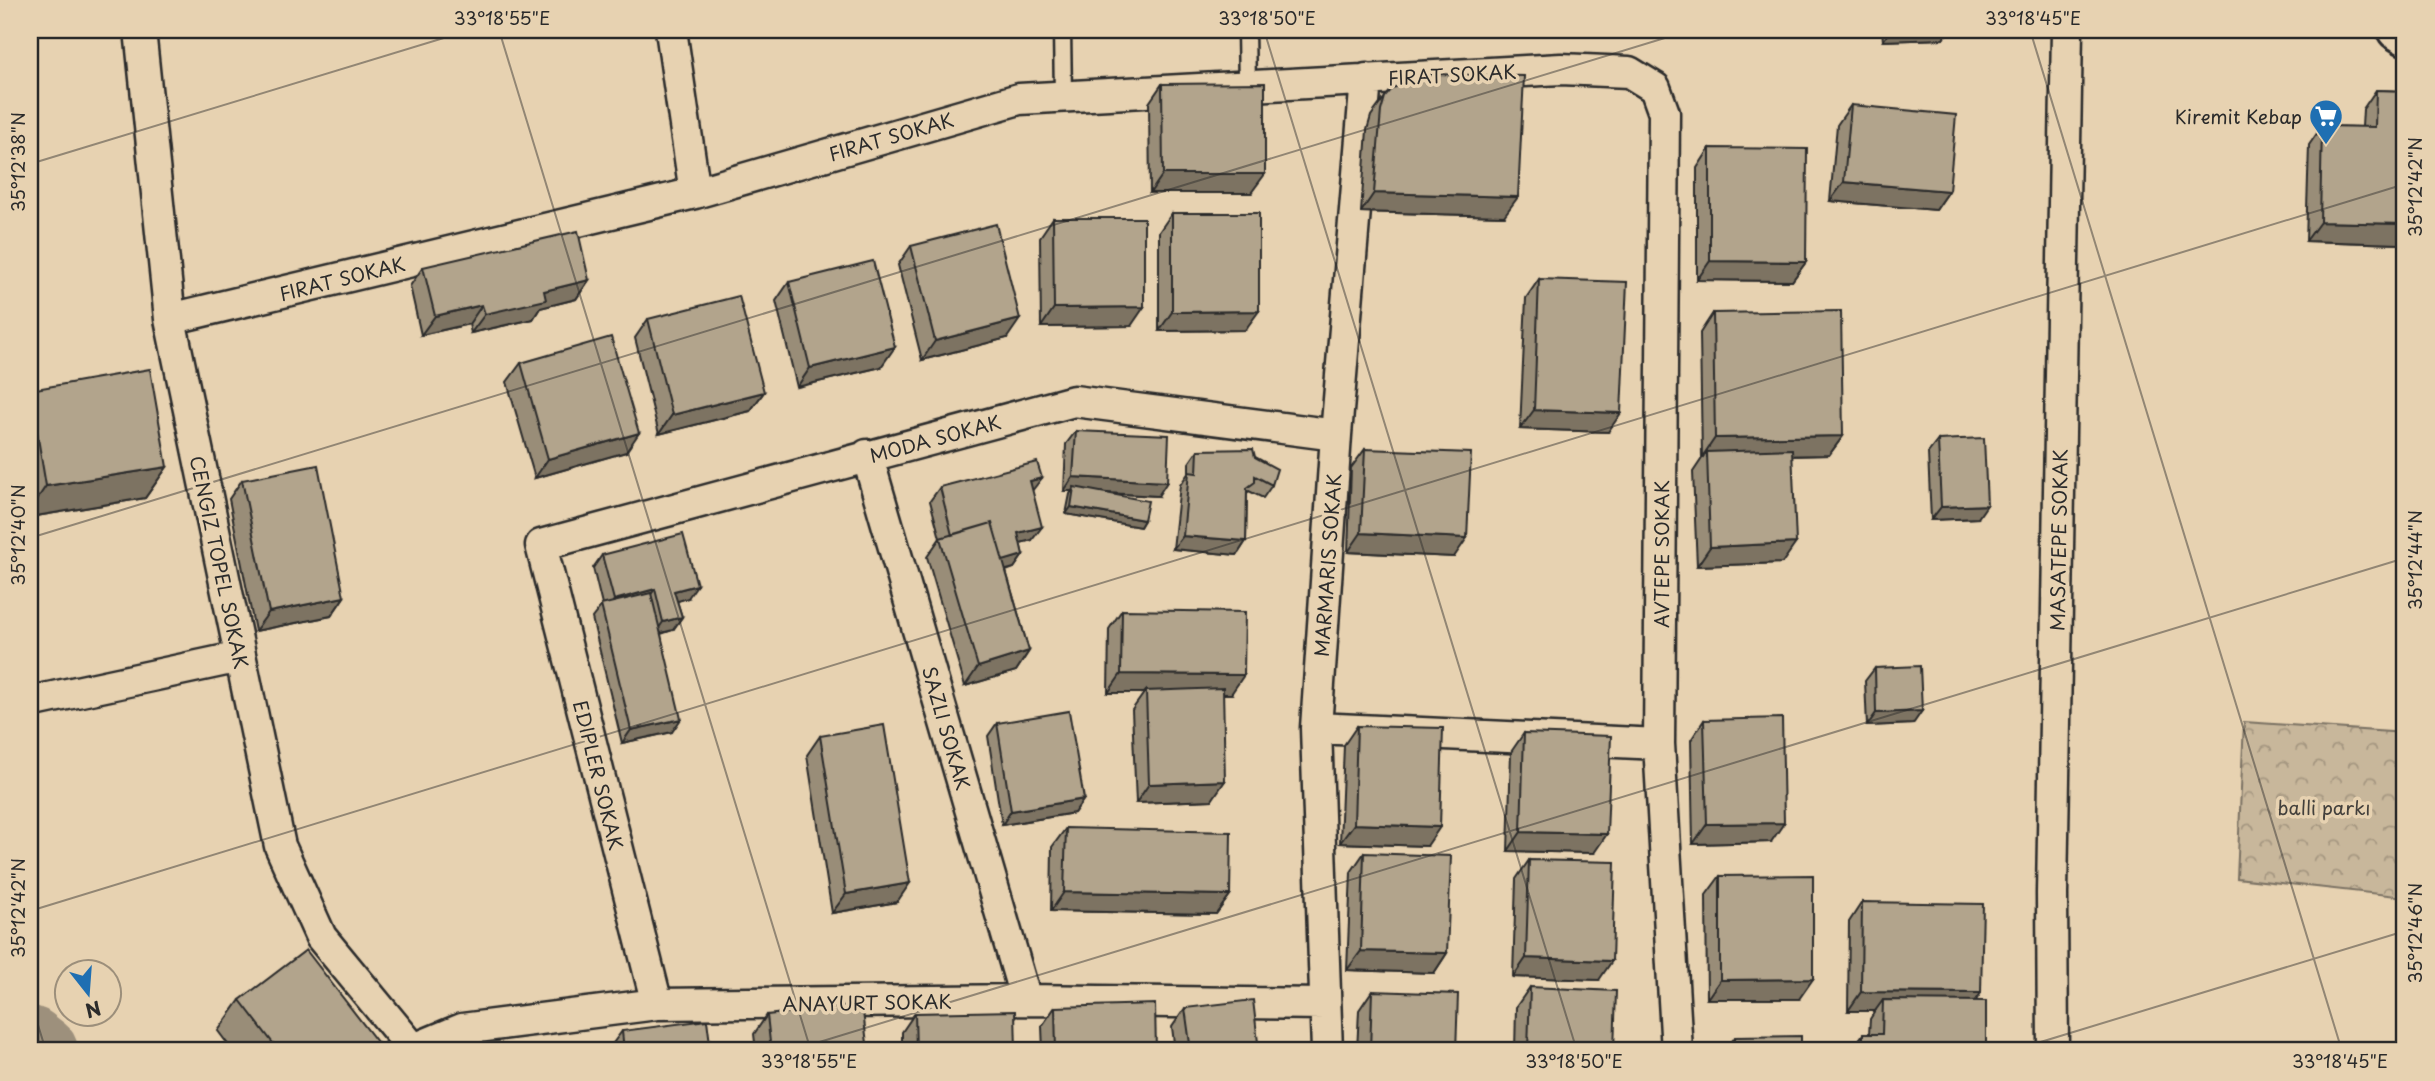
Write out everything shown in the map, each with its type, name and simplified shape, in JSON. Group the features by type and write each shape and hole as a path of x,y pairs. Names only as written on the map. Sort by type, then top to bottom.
{"main road":[{"path":"2397,30 2405,35"}],"street":[{"name":"CENGIZ TOPEL SOKAK","path":"140,30 170,319 281,846 321,937 414,1050"},
{"path":"671,30 695,193"},
{"name":"MASATEPE SOKAK","path":"2053,1051 2052,867 2067,30"},
{"name":"AVTEPE SOKAK","path":"1366,79 1561,69 1629,72 1655,88 1664,113 1659,744 1677,1051"},
{"path":"170,319 695,193 1019,99 1247,88 1366,79"},
{"name":"MARMARIS SOKAK","path":"1327,1051 1316,728 1336,435 1366,79"},
{"name":"MODA SOKAK","path":"541,545 1074,401 1336,435"},
{"path":"867,456 1026,1000"},
{"name":"EDIPLER SOKAK","path":"541,545 657,1004"},
{"path":"30,702 240,657"},
{"path":"1316,728 1659,744"},
{"name":"ANAYURT SOKAK","path":"414,1050 462,1029 657,1004 1026,1000 1325,1004"}],"lane":[{"path":"1062,30 1063,97"},
{"path":"1246,30 1247,88"}],"green space":[{"name":"balli parkı","path":"2244,722 2405,733 2405,897 2237,878"}],"building":[{"path":"1430,74 1524,76 1518,197 1374,193 1381,111 1385,97 1393,88"},
{"path":"1265,83 1265,174 1163,174 1162,84"},
{"path":"2376,90 2405,91 2405,224 2320,222 2322,126 2375,127"},
{"path":"1851,105 1956,115 1949,191 1844,182"},
{"path":"1710,148 1807,149 1806,262 1710,261"},
{"path":"1172,213 1259,213 1259,311 1172,312"},
{"path":"1053,218 1144,218 1144,307 1054,308"},
{"path":"996,224 1020,319 935,341 911,246"},
{"path":"578,231 589,280 544,291 546,300 485,314 482,305 435,316 423,267"},
{"path":"873,261 895,347 810,368 789,282"},
{"path":"1539,279 1627,282 1621,413 1534,410"},
{"path":"739,296 764,392 672,415 648,319"},
{"path":"1841,311 1843,436 1715,438 1713,313"},
{"path":"611,337 639,433 548,459 521,363"},
{"path":"150,369 167,467 46,486 30,390"},
{"path":"1076,431 1169,435 1167,482 1073,477"},
{"path":"1984,438 1987,505 1941,507 1938,440"},
{"path":"1253,449 1255,457 1277,469 1272,485 1255,476 1255,482 1247,488 1246,541 1183,536 1189,472 1197,473 1198,450"},
{"path":"1365,449 1471,453 1467,538 1361,533"},
{"path":"1792,449 1796,543 1710,547 1707,452"},
{"path":"1037,462 1042,478 1030,481 1042,527 1018,533 1023,555 1003,561 992,523 952,535 940,487"},
{"path":"318,465 344,597 269,612 242,480"},
{"path":"1074,487 1148,501 1144,520 1071,507"},
{"path":"992,523 1029,651 978,667 940,538"},
{"path":"683,534 697,585 674,591 682,617 663,622 655,589 614,600 602,555"},
{"path":"651,593 681,719 631,730 601,605"},
{"path":"1122,610 1245,612 1244,675 1121,674"},
{"path":"1920,666 1922,711 1876,713 1875,668"},
{"path":"1223,688 1225,781 1149,784 1146,691"},
{"path":"1069,711 1084,799 1011,811 997,723"},
{"path":"1782,718 1784,823 1707,824 1704,720"},
{"path":"884,725 910,883 846,894 820,736"},
{"path":"1357,726 1443,728 1440,827 1354,824"},
{"path":"1524,733 1611,736 1607,834 1521,832"},
{"path":"1066,828 1231,832 1230,895 1064,892"},
{"path":"1364,853 1451,856 1447,953 1361,951"},
{"path":"1529,860 1615,862 1612,961 1526,958"},
{"path":"1813,875 1813,979 1720,980 1720,876"},
{"path":"1862,902 1983,904 1981,993 1861,992"},
{"path":"306,950 384,1051 279,1051 240,1000"},
{"path":"1530,987 1616,991 1614,1051 1528,1051"},
{"path":"1372,991 1458,994 1456,1051 1370,1051"},
{"path":"1253,1000 1259,1051 1191,1051 1185,1008"},
{"path":"1883,1000 1986,1001 1986,1051 1863,1051 1863,1034 1882,1034"},
{"path":"862,1004 868,1051 771,1051 767,1015"},
{"path":"1155,1004 1156,1051 1056,1051 1055,1007"},
{"path":"1015,1011 1016,1051 916,1051 915,1013"},
{"path":"707,1020 711,1051 624,1051 622,1031"},
{"path":"1801,1036 1801,1051 1735,1051 1735,1037"}],"waterway":[{"path":"30,1041 43,1051"}],"place":[{"name":"Kiremit Kebap","path":"2326,146"}]}
